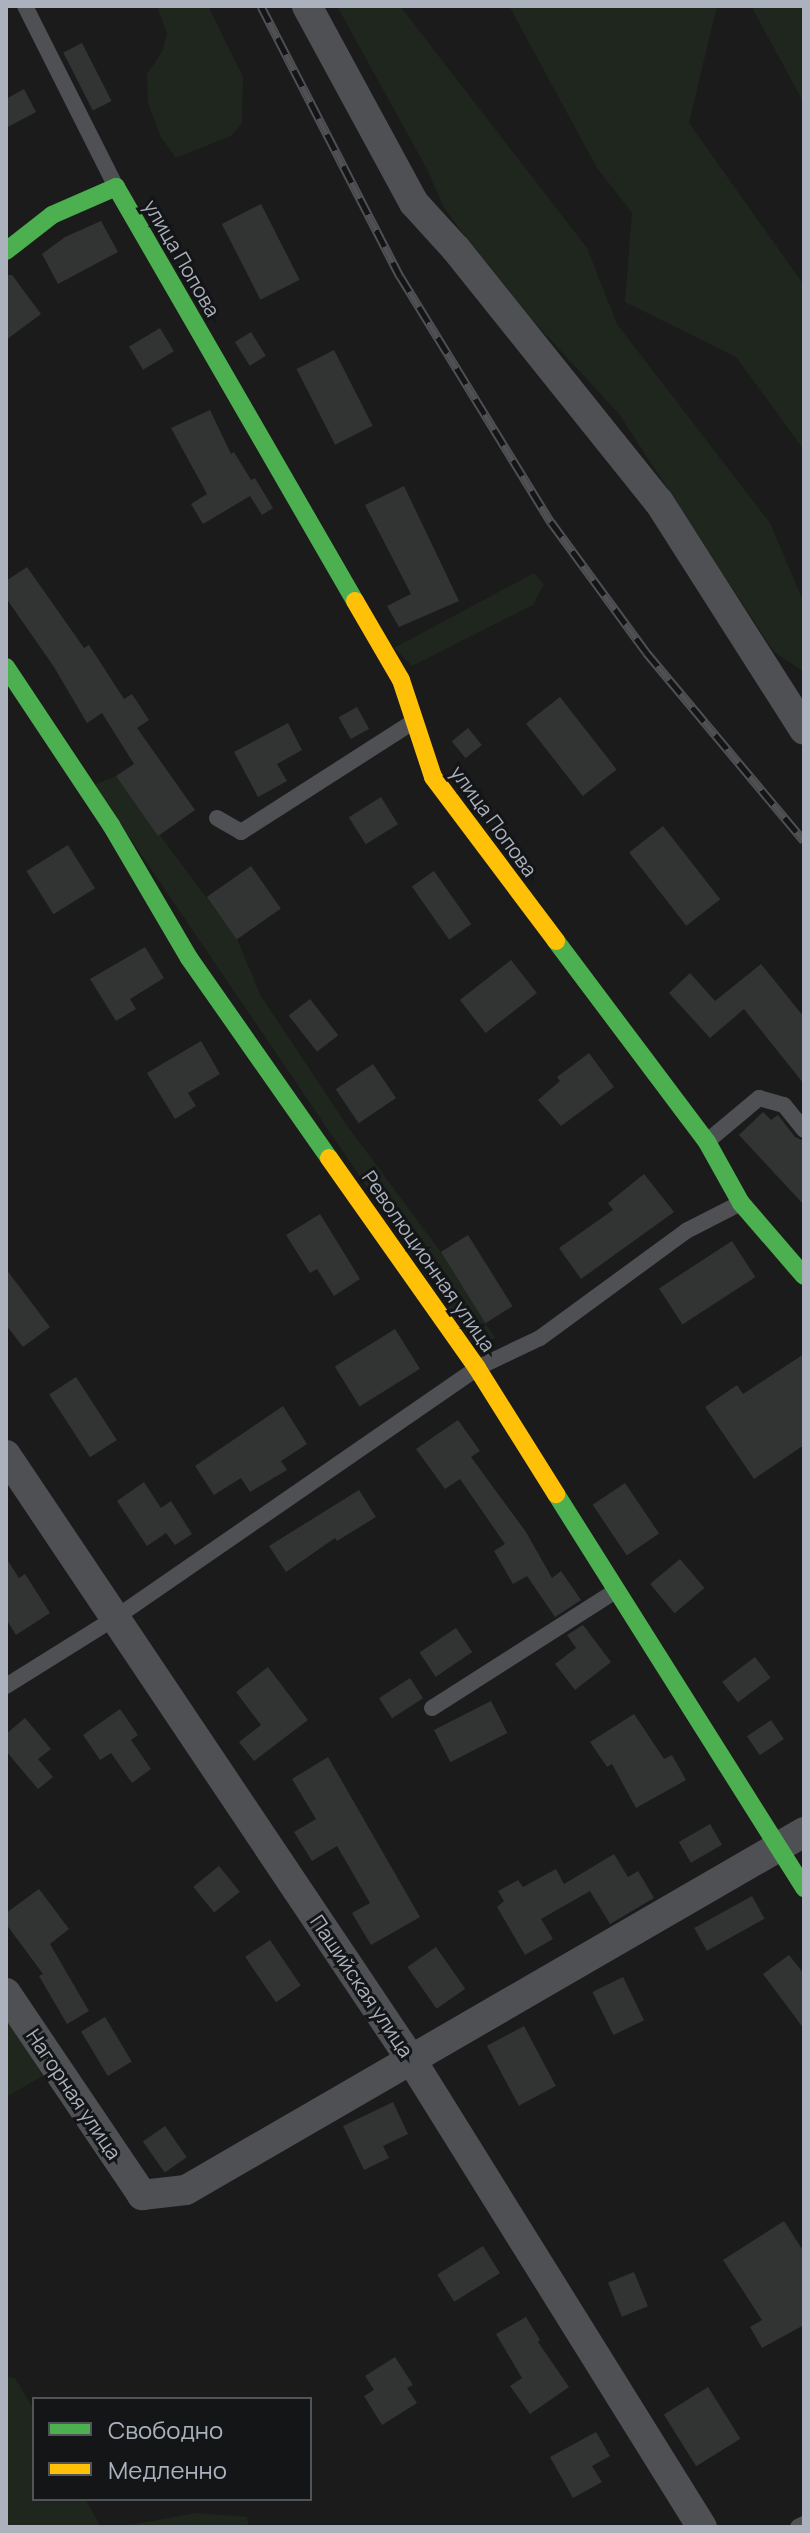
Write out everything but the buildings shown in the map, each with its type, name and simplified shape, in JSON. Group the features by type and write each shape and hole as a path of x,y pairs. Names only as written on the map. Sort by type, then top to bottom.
{"street":[{"path":"307,6 414,203 456,249 659,502 804,730"},
{"path":"6,251 52,215 116,187"},
{"name":"улица Попова","path":"116,187 401,680 433,777 707,1142 741,1203 788,1247 804,1276"},
{"name":"Революционная улица","path":"6,667 111,825 189,958 477,1368 617,1590 792,1840 804,1888"},
{"name":"Пашийская улица","path":"6,1455 412,2061 702,2527"},
{"path":"412,2061 792,1840"},
{"name":"Нагорная улица","path":"6,1993 142,2195 186,2190 412,2061"}],"lane":[{"path":"25,6 116,187"},
{"path":"217,818 241,832 414,721"},
{"path":"707,1142 759,1098 784,1105 804,1130"},
{"path":"6,1686 115,1618 477,1368 540,1338 686,1231 741,1203"},
{"path":"432,1708 617,1590"},
{"path":"798,2527 804,2524"}],"shaded area":[{"path":"157,6 208,6 243,77 242,123 231,136 176,158 161,137 148,103 147,74 162,52 167,34"},
{"path":"337,6 400,6 587,248 617,324 770,523 804,603 804,672 774,652 619,414 510,296 444,208 428,171"},
{"path":"509,6 717,6 689,123 804,285 804,450 736,357 625,302 632,213 597,168"},
{"path":"751,6 804,6 804,103"},
{"path":"534,573 544,584 533,605 412,666 394,648"},
{"path":"116,776 237,939 261,996 346,1124 440,1251 495,1338 475,1346 94,785"},
{"path":"6,2015 43,2076 6,2097"},
{"path":"6,2377 15,2378 32,2407 32,2501 86,2501 101,2527 6,2527"},
{"path":"196,2513 247,2517 249,2527 119,2527"}],"railway":[{"path":"261,6 400,276 551,522 646,652 804,841"}],"traffic: fast":[{"path":"6,251 52,215 116,187 355,601"},
{"path":"6,667 111,825 189,958 329,1158"},
{"path":"556,941 707,1142 741,1203 804,1276"},
{"path":"556,1494 804,1888"}],"traffic: slow":[{"path":"355,601 401,680 433,777 556,941"},
{"path":"329,1158 477,1368 556,1494"}]}
